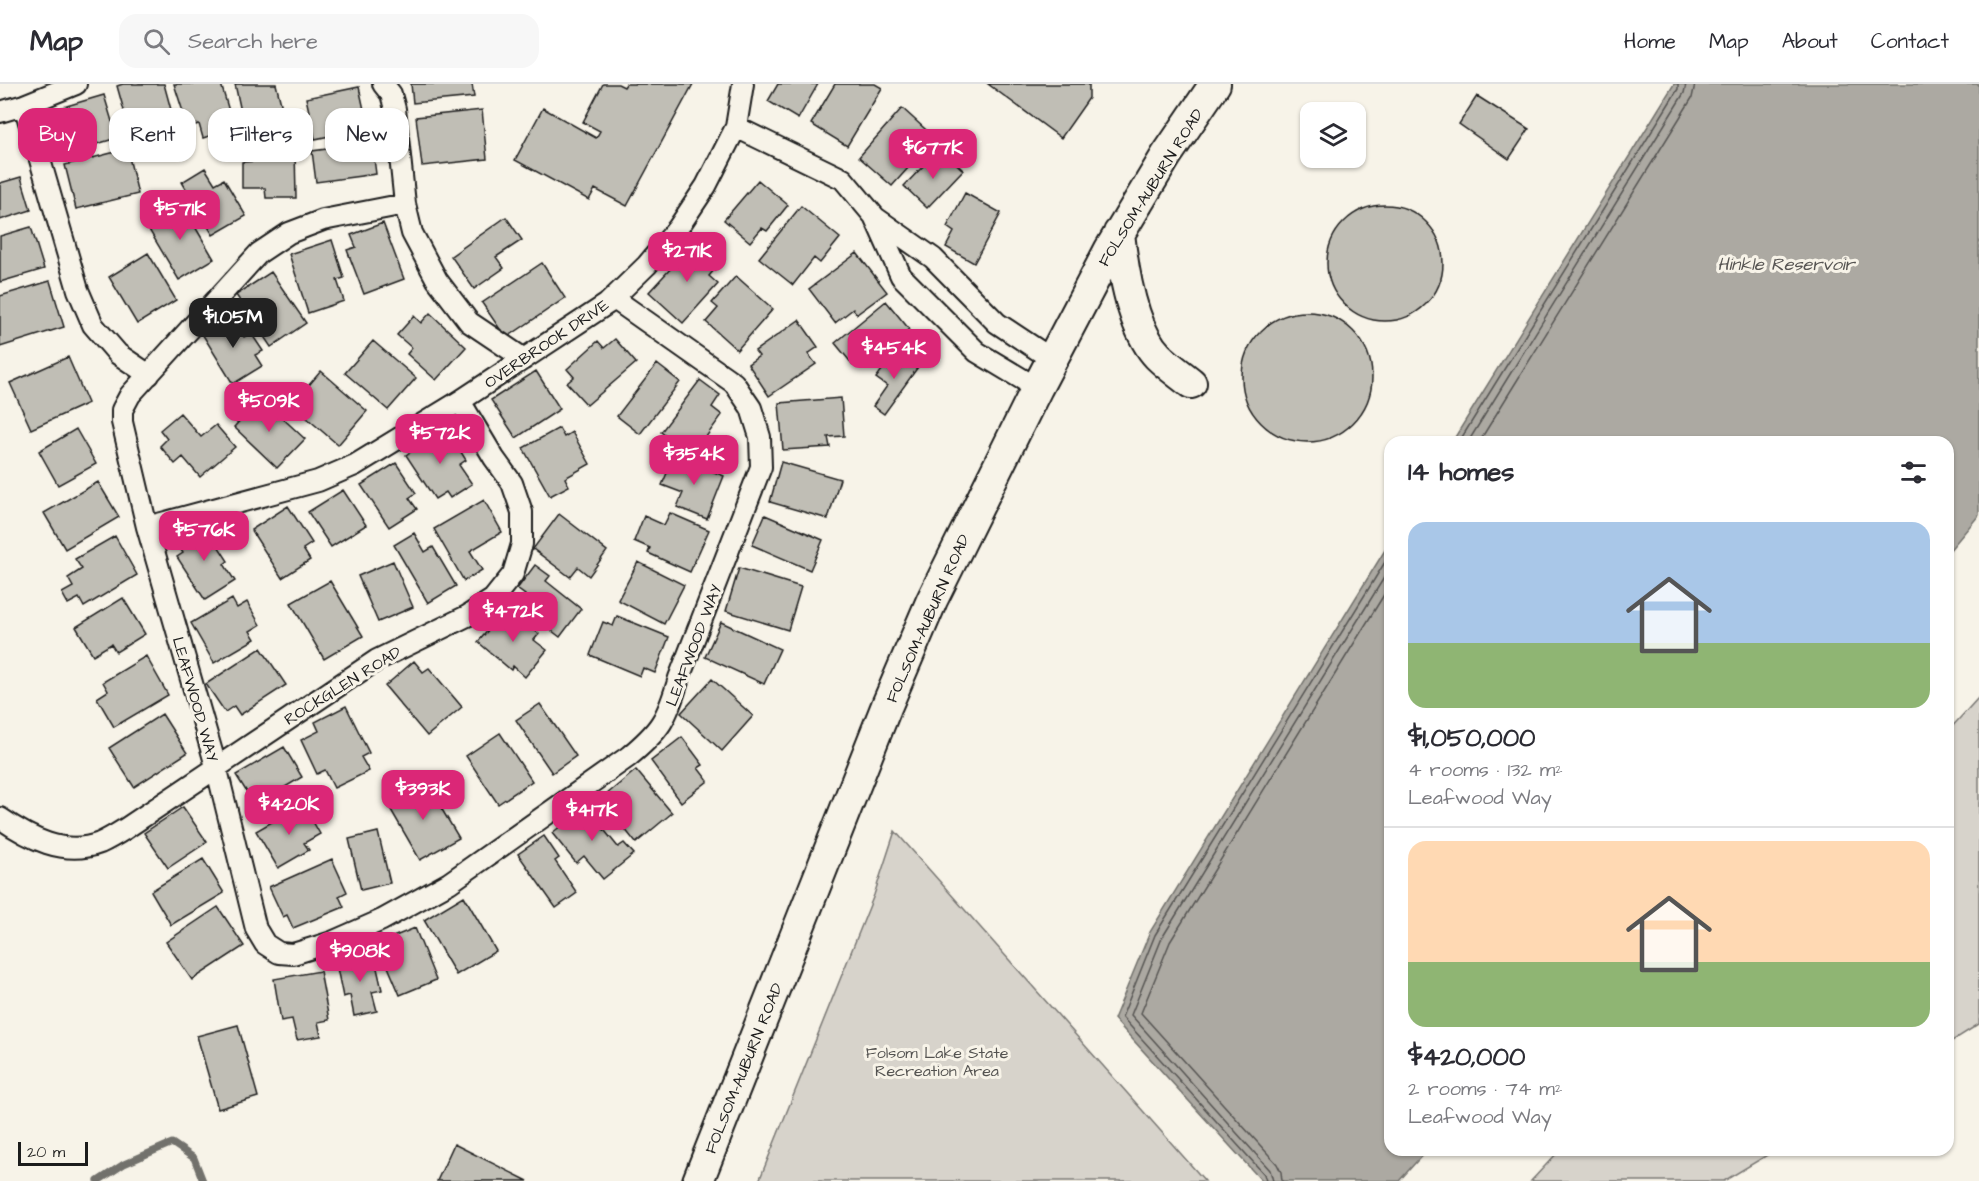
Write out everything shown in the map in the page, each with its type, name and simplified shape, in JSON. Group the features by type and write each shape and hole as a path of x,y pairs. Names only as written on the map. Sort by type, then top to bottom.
{"main road":[{"name":"FOLSOM-AUBURN ROAD","path":"698,1181 887,705 923,621 1036,388 1119,233 1166,156 1215,84"},
{"path":"1119,233 1123,269 1138,323 1157,355 1191,383"}],"street":[{"path":"0,112 76,84"},
{"path":"383,84 391,93 395,109 405,204 412,233 432,271 469,322 524,359"},
{"name":"OVERBROOK DRIVE","path":"147,527 318,482 355,465 460,401 613,298 647,265 678,228 706,186 735,127 743,84"},
{"path":"24,105 78,290 93,325 118,354 149,375"},
{"path":"735,127 843,179 874,216 933,258 997,323 1053,360"},
{"name":"LEAFWOOD WAY","path":"405,204 323,220 289,233 259,253 130,395 122,410 122,422 147,527 216,766 256,928 265,944 279,953 293,954 332,942 382,920 449,883 628,757 653,736 670,709 679,678 751,496 760,467 760,437 752,408 734,383 613,298"},
{"path":"874,216 901,276 977,352 1036,388"},
{"name":"ROCKGLEN ROAD","path":"0,818 41,843 70,848 99,843 125,829 377,660 468,616 494,599 513,574 522,544 522,512 512,483 494,458 460,401"}],"green space":[{"path":"1979,697 1979,1024 1954,1040 1954,724"},
{"name":"Folsom Lake State Recreation Area","path":"895,831 1205,1181 759,1181 874,895"},
{"path":"1554,1156 1766,1156 1724,1181 1531,1181"}],"water":[{"name":"Hinkle Reservoir","path":"1674,84 1979,84 1979,515 1954,545 1954,436 1456,436"},
{"path":"1384,552 1384,1156 1422,1156 1399,1181 1262,1181 1114,1019 1150,932"}],"building":[{"path":"164,84 171,108 123,108 117,86"},
{"path":"174,84 221,84 228,108 208,108 208,136 203,138 199,124 196,125 196,108 182,108"},
{"path":"235,84 276,84 282,108 240,108"},
{"path":"411,84 472,84 474,97 413,103"},
{"path":"603,84 618,84 624,87 626,84 693,84 627,206 595,189 589,200 515,160 543,108 596,138 600,131 583,122"},
{"path":"778,84 818,84 798,119 768,101"},
{"path":"835,84 875,84 882,88 847,146 811,124"},
{"path":"988,84 1089,84 1089,98 1061,138"},
{"path":"359,87 364,108 325,108 325,137 315,139 313,108 308,108 306,98"},
{"path":"104,95 109,112 109,140 97,144 97,108 60,108"},
{"path":"1477,96 1529,129 1509,159 1459,124"},
{"path":"902,108 935,138 892,186 859,157"},
{"path":"482,110 487,159 422,166 416,117"},
{"path":"325,149 325,162 374,162 376,174 316,182 313,151"},
{"path":"945,153 963,170 927,208 904,186 928,161 933,165"},
{"path":"109,154 109,162 130,162 138,194 76,209 65,165 77,162 97,162 97,157"},
{"path":"242,162 295,162 296,198 266,198 265,188 242,188"},
{"path":"205,168 215,184 224,179 246,216 213,235 182,182"},
{"path":"21,177 31,210 0,220 0,183"},
{"path":"758,180 788,205 767,231 762,228 750,242 724,220"},
{"path":"965,193 1001,213 974,263 946,247 954,232 947,227"},
{"path":"180,201 214,259 179,280 145,223"},
{"path":"1385,205 1407,209 1426,222 1439,241 1443,263 1439,285 1426,304 1407,317 1385,321 1363,317 1344,304 1331,285 1327,263 1331,241 1344,222 1363,209"},
{"path":"801,206 840,238 820,263 814,258 793,285 759,258"},
{"path":"506,217 522,240 496,257 504,268 474,289 451,256"},
{"path":"383,223 404,279 364,294 347,250 356,247 351,235"},
{"path":"31,227 44,269 0,282 0,236"},
{"path":"332,240 344,278 337,280 344,301 308,313 289,254"},
{"path":"696,241 720,263 709,276 718,284 683,323 649,292"},
{"path":"148,253 176,300 137,324 109,277"},
{"path":"857,253 887,292 857,314 853,309 835,323 809,289"},
{"path":"542,263 565,298 506,338 482,303"},
{"path":"271,272 306,323 271,347 236,295"},
{"path":"736,276 773,309 737,350 706,322 718,308 712,303"},
{"path":"50,281 64,327 0,347 0,296"},
{"path":"886,301 909,329 882,352 877,346 853,365 835,343"},
{"path":"1307,312 1332,317 1353,331 1367,352 1372,377 1367,402 1353,423 1332,437 1307,442 1282,437 1261,423 1247,402 1242,377 1247,352 1261,331 1282,317"},
{"path":"430,313 466,347 436,380 407,354 412,348 397,335 414,316 421,323"},
{"path":"230,314 244,337 251,333 263,351 255,355 262,366 233,384 201,332"},
{"path":"799,320 818,347 808,354 816,364 769,396 748,364 759,356 755,351"},
{"path":"615,339 636,363 587,405 567,383 574,377 567,369 598,341 604,348"},
{"path":"373,341 416,378 388,410 345,373"},
{"path":"896,351 918,367 884,414 873,406 887,386 876,378"},
{"path":"68,357 88,403 31,429 10,383"},
{"path":"657,364 680,382 640,434 617,416"},
{"path":"321,371 367,411 338,445 292,405"},
{"path":"536,371 560,409 516,438 491,400"},
{"path":"700,380 720,395 712,407 722,415 692,456 661,432"},
{"path":"261,398 305,439 277,468 234,427"},
{"path":"841,398 844,436 828,437 830,447 783,450 779,403"},
{"path":"180,413 201,437 216,425 235,447 200,477 183,457 175,464 160,446 167,439 160,430"},
{"path":"446,428 466,460 459,465 472,484 450,498 446,492 435,499 406,455"},
{"path":"559,428 564,437 572,432 590,464 565,478 569,486 550,496 523,448"},
{"path":"76,429 96,464 58,485 39,451"},
{"path":"674,456 724,476 707,519 677,507 683,493 662,485"},
{"path":"781,462 840,479 828,519 770,502"},
{"path":"396,463 416,493 409,498 417,509 389,527 361,485"},
{"path":"98,482 119,517 65,549 44,513"},
{"path":"343,490 366,525 331,547 308,512"},
{"path":"484,500 502,532 470,551 482,570 464,581 434,529"},
{"path":"288,506 312,543 303,549 310,560 282,578 251,530"},
{"path":"670,513 709,530 690,572 648,553 650,548 634,541 644,516 664,525"},
{"path":"559,514 607,551 589,576 578,567 570,577 533,549"},
{"path":"765,515 823,540 810,570 752,545"},
{"path":"204,524 228,561 224,564 235,581 205,600 177,557 183,553 176,542"},
{"path":"414,533 425,552 433,547 456,586 428,603 394,545"},
{"path":"115,536 137,575 84,607 79,598 68,604 62,593 73,587 68,578 82,569 75,559"},
{"path":"393,561 413,607 378,622 358,576"},
{"path":"638,562 684,585 664,624 618,600"},
{"path":"535,565 550,576 546,581 581,609 560,637 518,605 525,595 517,589"},
{"path":"739,568 801,587 788,630 726,611"},
{"path":"330,581 363,636 324,659 291,603"},
{"path":"123,598 145,634 116,652 111,644 93,655 76,627"},
{"path":"232,599 237,608 247,602 260,625 250,631 255,639 214,663 191,623"},
{"path":"508,607 539,634 534,640 547,650 525,677 513,666 511,670 478,642"},
{"path":"617,616 669,637 655,673 643,668 640,676 590,655 603,622 613,626"},
{"path":"721,622 780,649 764,684 705,657"},
{"path":"261,648 286,685 240,715 234,706 225,712 206,684"},
{"path":"146,656 168,695 114,727 97,698 108,691 103,682"},
{"path":"414,661 423,672 429,668 462,707 427,736 385,686"},
{"path":"712,679 753,716 722,751 681,713"},
{"path":"540,704 576,756 552,773 516,720"},
{"path":"346,706 369,753 361,757 369,771 334,788 325,770 317,774 301,740 319,731 315,722"},
{"path":"162,714 187,753 134,787 109,748"},
{"path":"500,733 532,781 498,804 466,756"},
{"path":"682,737 703,765 698,768 708,781 681,802 651,761"},
{"path":"284,747 302,777 255,805 236,775"},
{"path":"636,770 672,813 636,843 601,799"},
{"path":"425,781 459,838 420,860 387,803"},
{"path":"590,803 602,817 597,821 618,847 624,843 634,854 603,879 584,856 576,863 552,833"},
{"path":"303,804 320,834 304,843 309,850 278,868 256,831"},
{"path":"183,807 207,842 168,868 144,833"},
{"path":"378,832 390,883 361,890 349,839"},
{"path":"544,836 559,858 555,861 577,893 556,908 518,854"},
{"path":"203,859 224,893 171,925 151,891"},
{"path":"332,859 347,892 339,896 344,907 293,928 287,915 283,917 269,887"},
{"path":"464,896 496,951 456,975 424,920"},
{"path":"218,907 244,946 192,980 166,942"},
{"path":"415,928 436,980 400,995 378,943"},
{"path":"374,955 382,990 372,992 377,1011 354,1016 350,995 343,997 336,963"},
{"path":"320,971 329,1020 318,1022 321,1036 297,1040 292,1019 281,1021 274,979"},
{"path":"238,1025 258,1097 218,1109 197,1036"},
{"path":"454,1144 528,1181 437,1181"}],"waterway":[{"path":"98,1181 124,1164 172,1143 194,1158 203,1181"}]}
